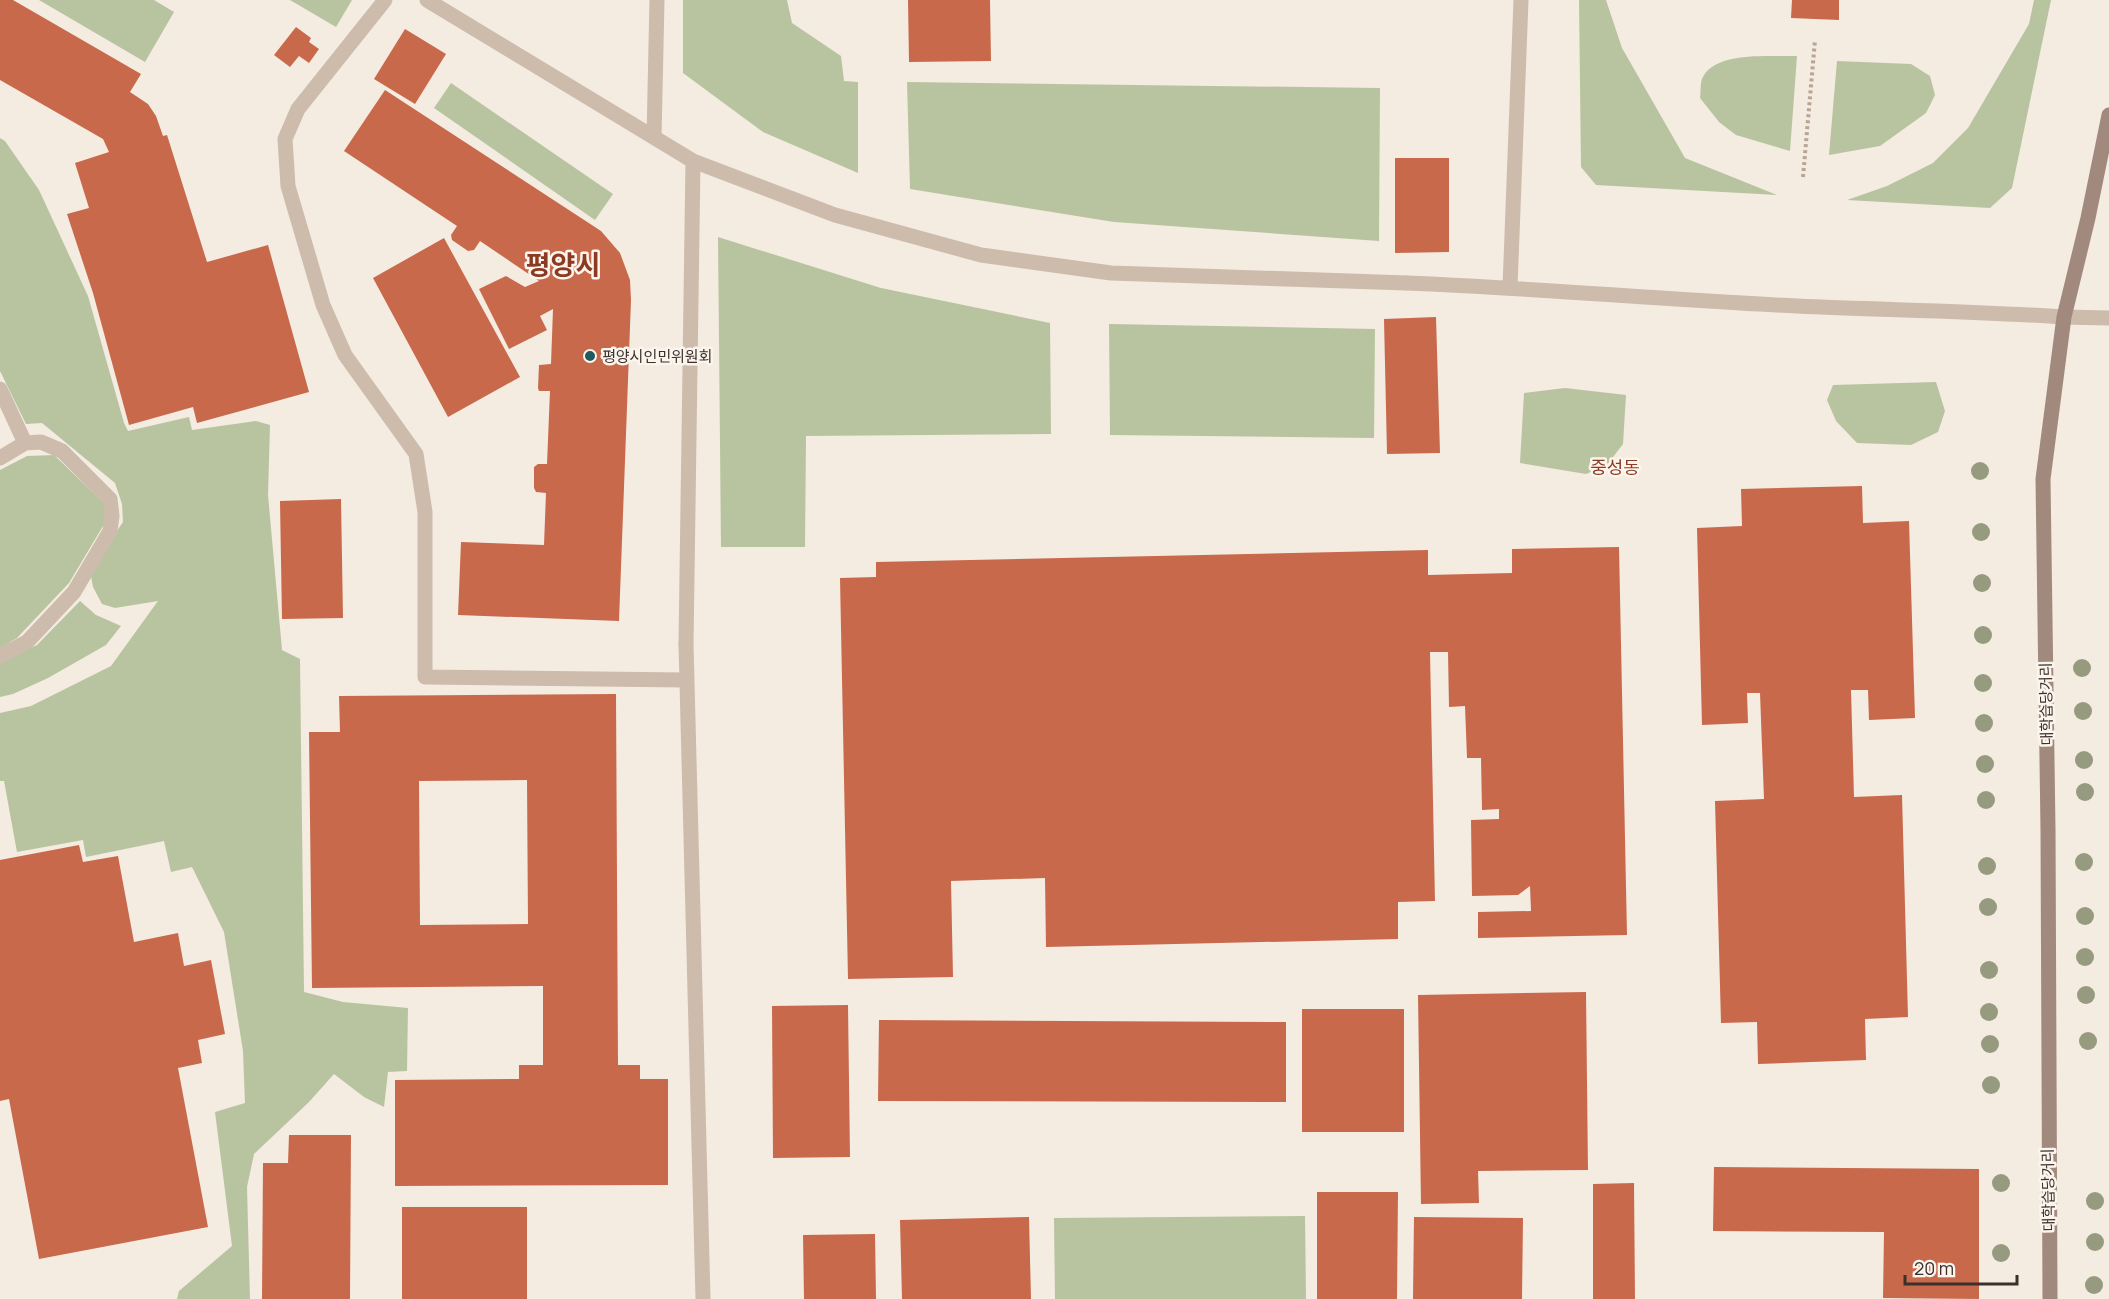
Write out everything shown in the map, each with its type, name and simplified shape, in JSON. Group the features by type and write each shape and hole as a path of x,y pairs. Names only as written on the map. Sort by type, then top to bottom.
{"main road":[{"name":"대학습당거리","path":"2050,1299 2048,830 2043,479 2064,317 2088,218 2109,115"}],"street":[{"path":"385,0 298,109 285,139 288,186 322,305 345,355 416,454 425,512 425,676 686,680"},
{"path":"426,0 693,161 835,215 981,255 1111,273 1510,287 1795,306 1975,311 2109,318"},
{"path":"654,137 657,0"},
{"path":"1510,287 1521,0"},
{"path":"693,161 686,680 703,1299"},
{"path":"0,389 25,443"},
{"path":"0,458 25,443 41,442 62,451 110,499 112,516 110,531 74,592 27,642 0,656"}],"path":[{"path":"1803,177 1815,40"}],"green space":[{"path":"39,0 154,0 174,12 145,62"},
{"path":"290,0 352,0 336,27"},
{"path":"683,0 787,0 792,23 841,56 844,81 858,82 858,173 763,132 683,73"},
{"path":"1579,0 1606,0 1622,48 1685,158 1777,195 1596,185 1581,167"},
{"path":"2034,0 2051,0 2012,188 1990,208 1847,200 1887,186 1933,163 1968,128 2029,24"},
{"path":"1797,56 1790,151 1736,135 1719,122 1700,98 1702,79 1708,70 1718,63 1744,57"},
{"path":"1837,61 1911,64 1930,76 1935,95 1926,113 1880,146 1829,155"},
{"path":"907,82 1380,88 1379,241 1114,222 910,189"},
{"path":"451,83 613,194 595,220 434,108"},
{"path":"0,138 5,141 39,190 88,296 128,431 189,417 192,430 256,421 270,425 268,495 282,650 300,659 304,992 343,1002 408,1008 407,1071 388,1072 384,1107 364,1097 334,1074 309,1102 254,1154 247,1187 250,1299 177,1299 179,1291 232,1246 215,1112 245,1103 243,1051 224,932 192,867 171,872 164,841 86,857 83,840 17,852 4,781 0,781 0,713 31,706 111,666 158,601 115,608 102,604 93,587 90,571 123,522 122,504 115,483 42,423 26,424 0,371"},
{"path":"718,237 881,288 1050,323 1051,434 806,436 805,547 721,547"},
{"path":"1109,324 1375,329 1374,438 1110,435"},
{"path":"1936,382 1945,411 1938,432 1911,445 1857,443 1836,421 1827,400 1833,385"},
{"path":"1565,388 1626,395 1623,444 1607,465 1586,474 1520,463 1524,393"},
{"path":"54,455 105,504 106,521 69,583 17,638 0,648 0,470 27,456"},
{"path":"80,601 96,615 121,626 106,645 48,678 13,694 0,697 0,662 37,645"},
{"path":"1305,1216 1306,1299 1055,1299 1054,1218"}],"building":[{"path":"0,0 13,0 141,74 130,92 148,104 156,116 163,136 167,135 207,262 268,245 309,392 197,423 193,407 129,425 93,293 67,214 89,208 75,163 109,152 103,139 0,80"},
{"path":"908,0 990,0 991,61 909,62"},
{"path":"1792,0 1839,0 1839,20 1791,18"},
{"path":"296,27 311,38 309,42 319,49 309,63 299,56 290,67 274,55"},
{"path":"405,29 446,54 415,104 374,79"},
{"name":"평양시인민위원회","path":"385,90 601,231 620,253 630,280 631,300 619,621 458,615 461,542 544,545 546,493 536,492 534,488 534,467 538,464 547,464 550,391 539,391 538,388 539,365 551,364 553,309 540,316 547,330 509,349 479,289 506,276 525,287 539,281 480,241 474,250 468,251 452,240 451,235 457,226 344,151"},
{"path":"1395,158 1449,158 1449,252 1395,253"},
{"path":"444,238 520,377 448,417 373,278"},
{"path":"1436,317 1440,453 1387,454 1384,319"},
{"path":"1862,486 1863,523 1909,521 1915,718 1869,720 1868,690 1851,690 1854,797 1902,795 1908,1017 1865,1019 1866,1060 1758,1064 1757,1022 1721,1023 1715,801 1764,799 1760,693 1747,693 1748,723 1702,725 1697,528 1742,526 1741,489"},
{"path":"341,499 343,618 282,619 280,501"},
{"path":"1619,547 1627,935 1478,938 1478,912 1531,911 1530,886 1518,895 1472,896 1471,820 1499,819 1499,809 1482,810 1481,758 1467,758 1465,706 1449,707 1448,652 1430,652 1435,901 1398,902 1398,939 1046,947 1045,878 951,881 953,977 848,979 840,578 876,577 876,562 1428,550 1428,575 1512,573 1512,549"},
{"path":"616,694 618,1065 640,1065 640,1079 668,1079 668,1185 395,1186 395,1080 519,1079 519,1065 543,1065 543,986 312,988 309,732 340,732 339,696","holes":["527,780 528,924 420,925 419,781"]},
{"path":"79,845 83,862 118,856 134,942 178,933 184,966 211,960 225,1034 198,1040 202,1063 178,1068 208,1227 39,1259 9,1099 0,1101 0,860"},
{"path":"1586,992 1588,1170 1478,1171 1479,1203 1421,1204 1418,995"},
{"path":"848,1005 850,1157 773,1158 772,1006"},
{"path":"1302,1009 1404,1009 1404,1132 1302,1132"},
{"path":"879,1020 1286,1022 1286,1102 878,1101"},
{"path":"289,1135 351,1135 350,1299 262,1299 263,1163 288,1163"},
{"path":"1714,1167 1979,1169 1979,1299 1883,1298 1884,1232 1713,1231"},
{"path":"1634,1183 1635,1299 1593,1299 1593,1184"},
{"path":"1317,1192 1398,1192 1397,1299 1317,1299"},
{"path":"402,1207 527,1207 527,1299 402,1299"},
{"path":"1029,1217 1031,1299 902,1299 900,1220"},
{"path":"1414,1217 1523,1218 1522,1299 1413,1299"},
{"path":"875,1234 876,1299 804,1299 803,1235"}],"place":[{"name":"평양시인민위원회","path":"590,356"}],"district":[{"name":"평양시","path":"563,264"},
{"name":"중성동","path":"1615,467"}]}
